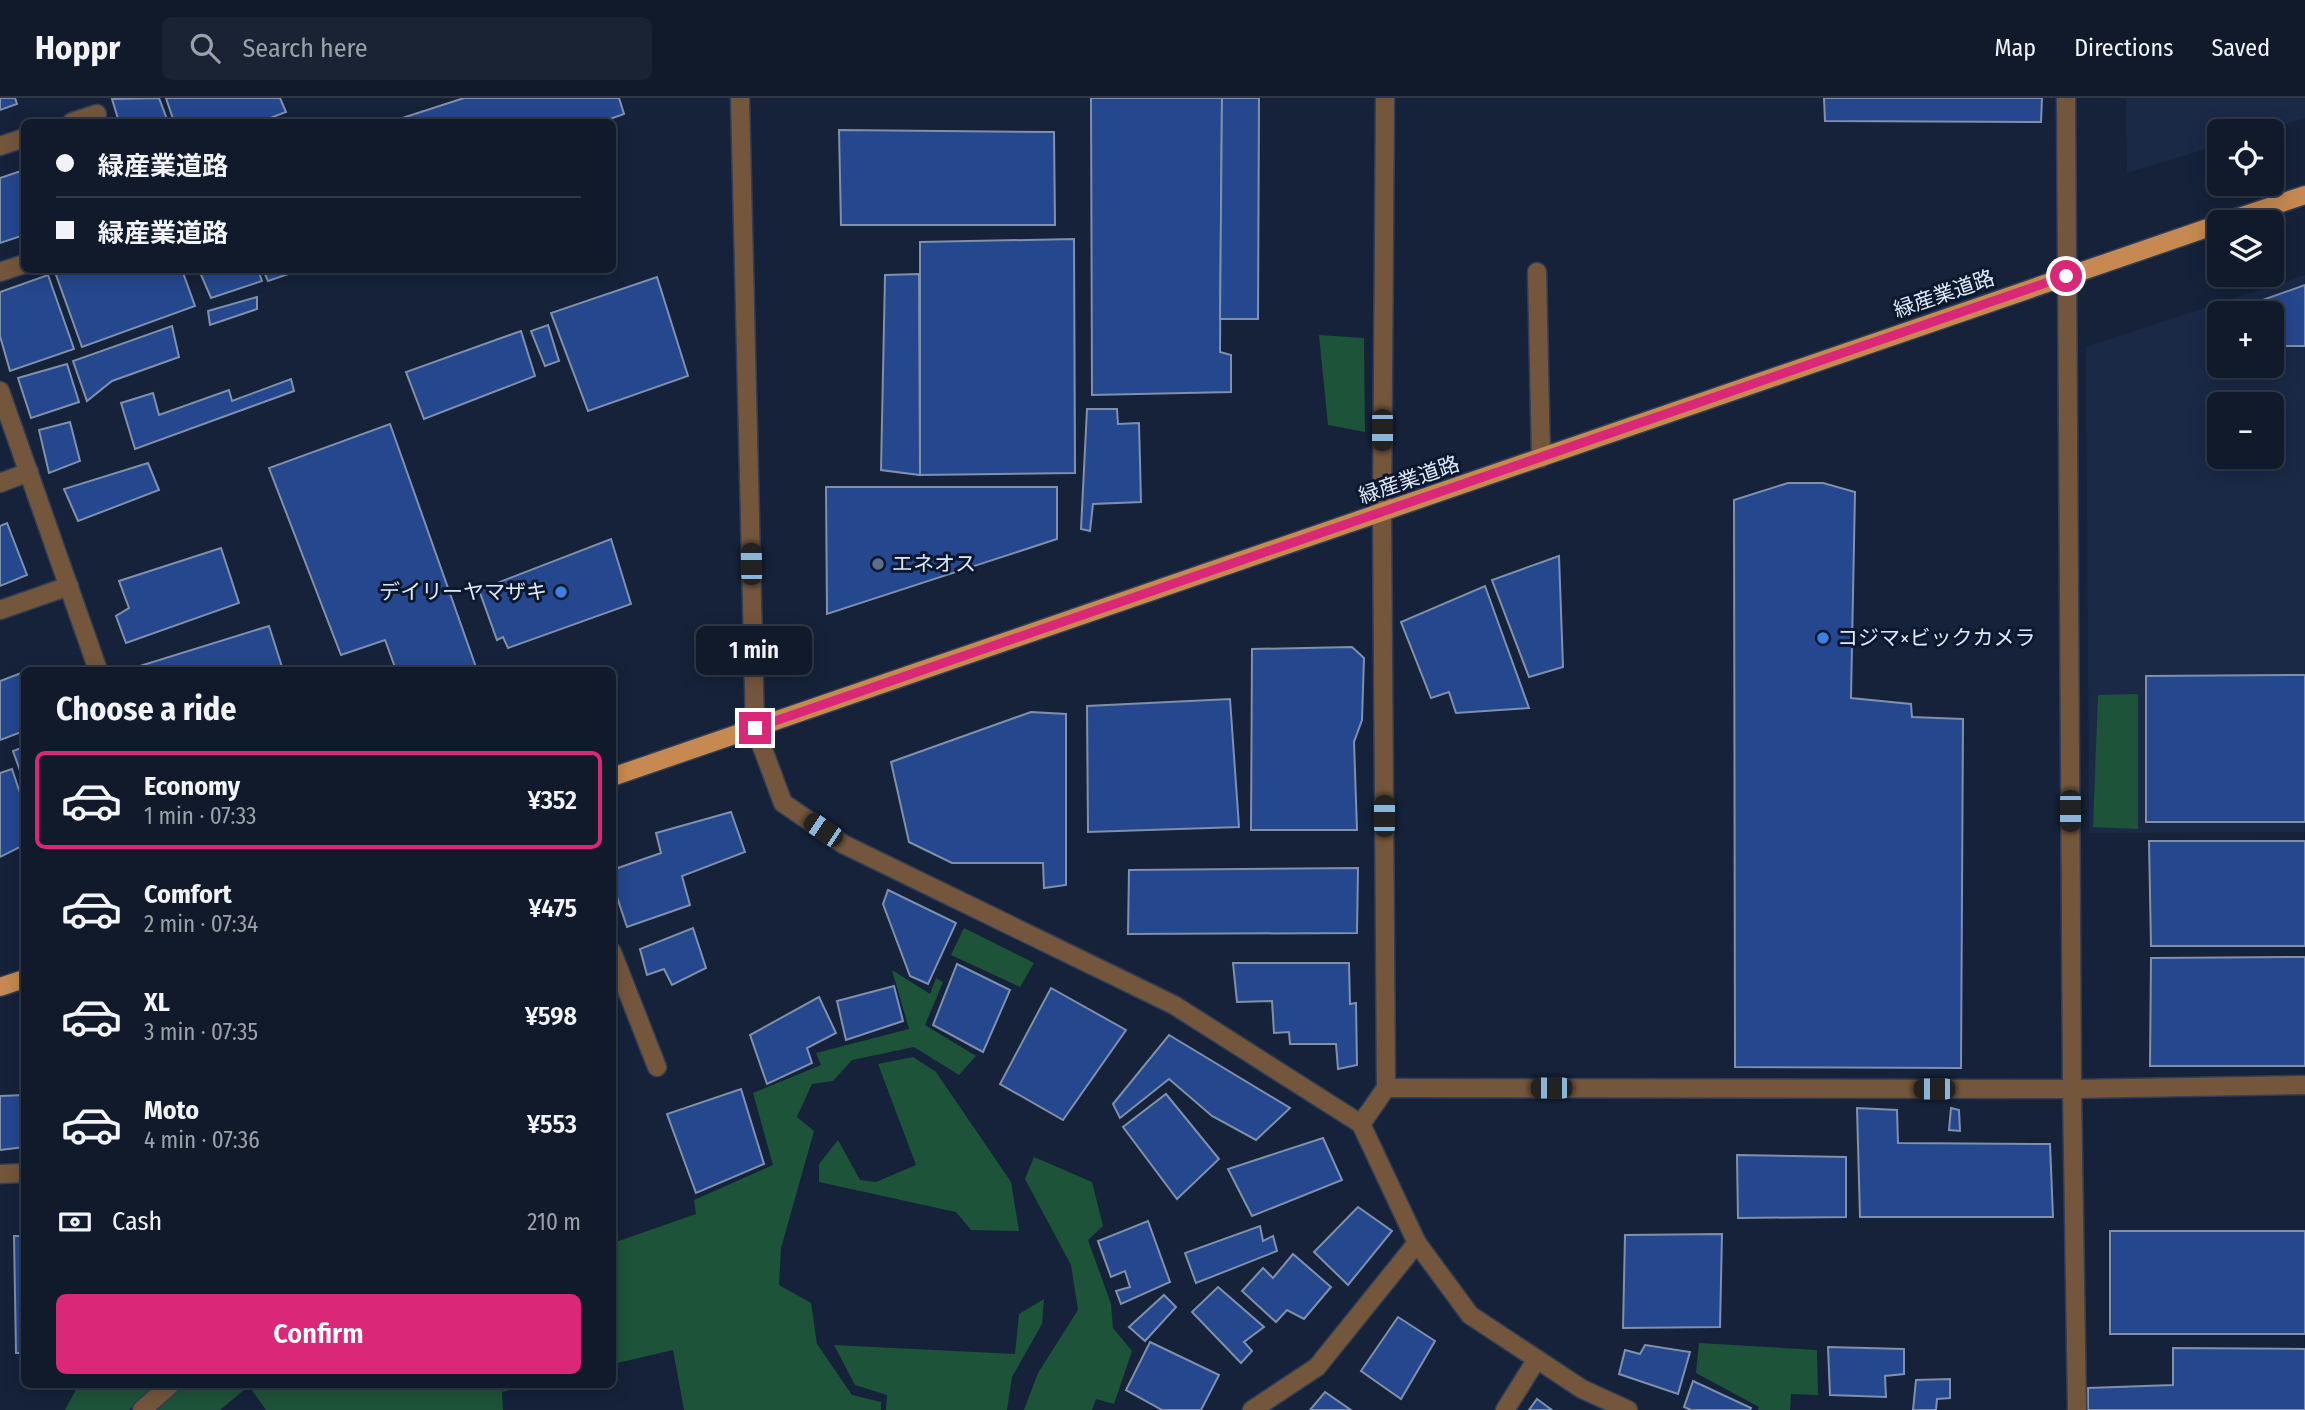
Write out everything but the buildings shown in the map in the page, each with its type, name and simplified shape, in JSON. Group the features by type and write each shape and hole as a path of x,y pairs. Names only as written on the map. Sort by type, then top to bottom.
{"main road":[{"path":"2260,210 2305,195"},
{"name":"緑産業道路","path":"616,776 2207,228"},
{"path":"0,987 21,980"}],"street":[{"path":"740,98 755,728 783,803 843,844 1174,1005 1361,1124 1417,1243 1470,1315 1582,1389 1629,1410"},
{"path":"1361,1124 1386,1088 1382,513 1385,98"},
{"path":"2066,98 2071,1090 2077,1410"},
{"path":"81,119 97,114"},
{"path":"0,146 21,139"},
{"path":"0,272 21,265"},
{"path":"1537,272 1541,458"},
{"path":"0,391 98,667"},
{"path":"0,483 29,472"},
{"path":"0,610 69,586"},
{"path":"616,962 657,1067"},
{"path":"1386,1088 2071,1090 2305,1085"},
{"path":"0,1174 21,1173"},
{"path":"1252,1410 1317,1367 1417,1243"},
{"path":"1505,1410 1537,1359"},
{"path":"142,1410 167,1388"}],"shaded area":[{"path":"2126,98 2305,98 2305,118 2284,125 2284,119 2207,119 2207,149 2127,173"},
{"path":"2305,275 2305,832 2089,833 2086,347 2207,307 2207,378 2284,378 2284,301 2226,301 2268,287 2284,287 2284,282"}],"green space":[{"path":"1319,335 1364,338 1365,432 1328,425"},
{"path":"2138,694 2138,829 2093,827 2098,695"},
{"path":"964,928 1034,963 1020,987 951,955"},
{"path":"892,970 930,994 936,978 943,982 925,1025 976,1056 959,1075 914,1047 852,1060 833,1081 812,1084 797,1117 814,1131 781,1248 779,1285 811,1303 817,1344 852,1395 881,1402 881,1410 684,1410 673,1350 616,1363 616,1242 696,1214 694,1200 773,1165 753,1093 821,1065 816,1053 909,1029"},
{"path":"913,1057 936,1072 1011,1182 1019,1231 971,1230 956,1212 819,1182 819,1164 838,1140 860,1180 876,1182 916,1165 878,1064"},
{"path":"1034,1157 1092,1182 1103,1226 1088,1240 1111,1304 1113,1328 1132,1351 1114,1404 1096,1399 1092,1410 1024,1410 1038,1373 1078,1310 1071,1265 1025,1179"},
{"path":"1044,1299 1042,1324 1012,1377 1007,1410 886,1410 887,1395 855,1385 834,1345 1015,1354 1019,1314"},
{"path":"1699,1343 1817,1350 1818,1395 1791,1394 1790,1410 1758,1410 1759,1407 1696,1373"},
{"path":"77,1388 155,1388 129,1410 65,1410"},
{"path":"181,1388 247,1388 220,1410 153,1410"},
{"path":"250,1388 518,1388 502,1392 503,1410 266,1410"}],"place":[{"name":"エネオス","path":"878,564"},
{"name":"デイリーヤマザキ","path":"561,592"},
{"name":"コジマ×ビックカメラ","path":"1823,638"}],"route":[{"path":"755,728 2066,276"}]}
